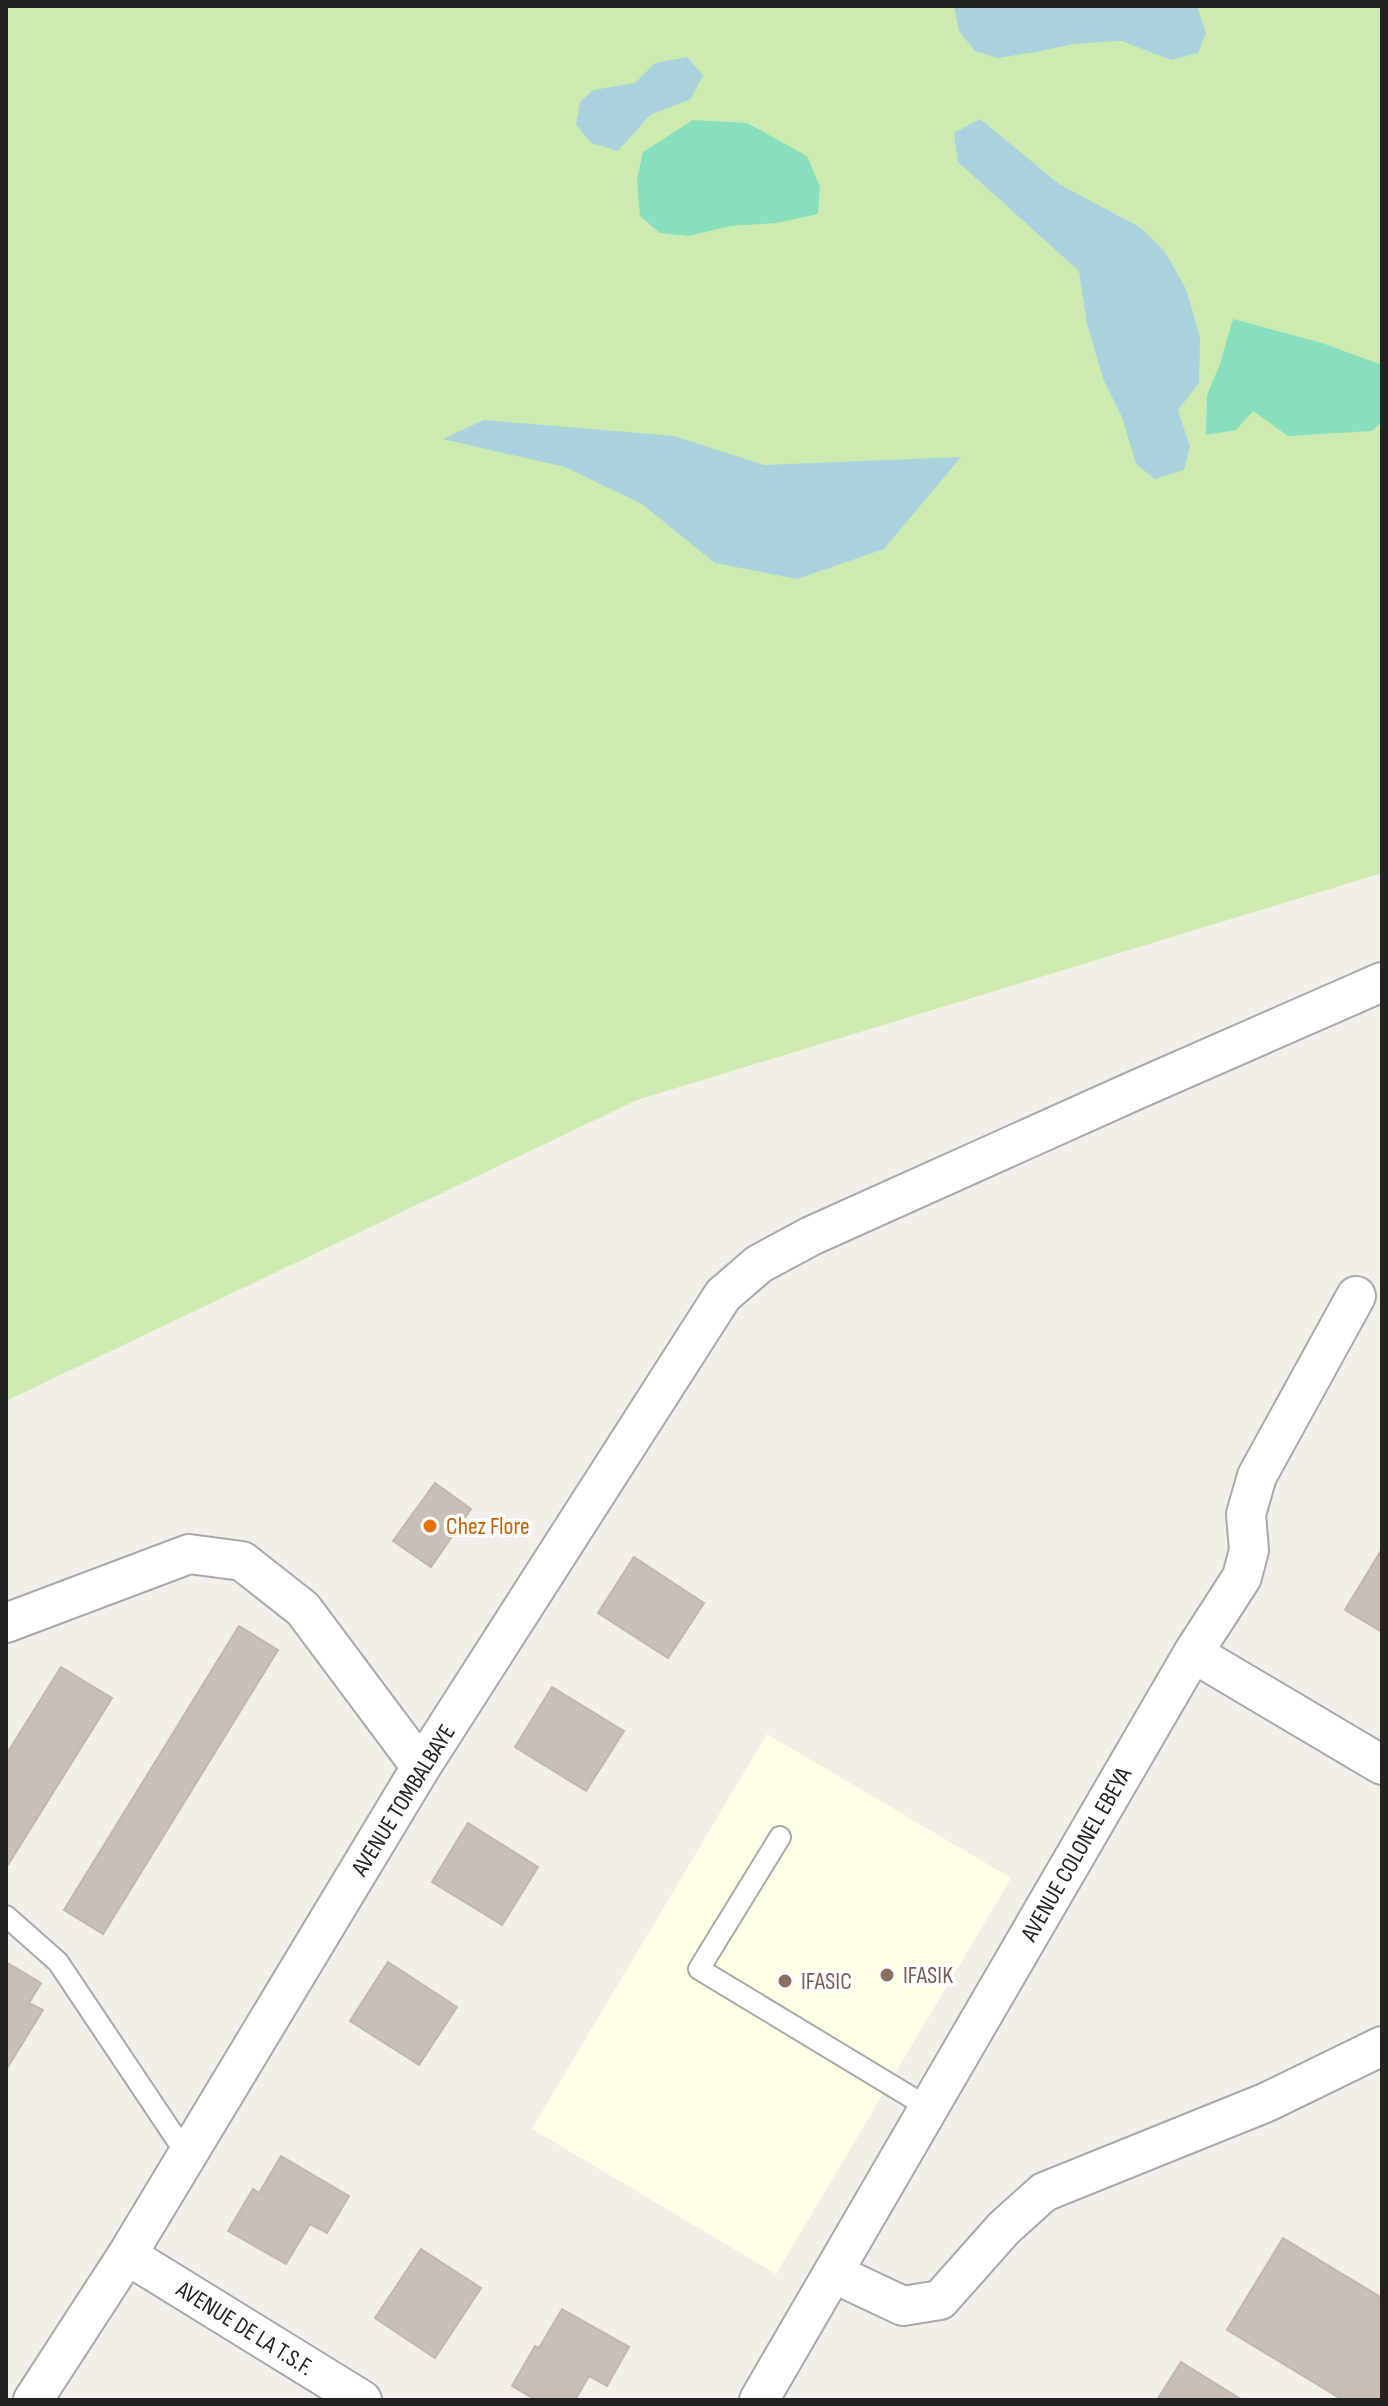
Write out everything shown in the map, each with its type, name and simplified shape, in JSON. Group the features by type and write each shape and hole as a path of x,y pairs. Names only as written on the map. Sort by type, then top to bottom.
{"street":[{"name":"AVENUE TOMBALBAYE","path":"33,2400 127,2255 421,1767 723,1295 759,1264 811,1236 1382,982"},
{"name":"AVENUE COLONEL EBEYA","path":"759,2400 1193,1653 1242,1577 1249,1550 1246,1514 1257,1476 1356,1296"},
{"path":"6,1623 189,1554 242,1561 303,1609 421,1767"},
{"path":"1193,1653 1382,1765"},
{"path":"833,2273 903,2306 940,2300 1004,2228 1044,2192 1267,2102 1382,2046"},
{"name":"AVENUE DE LA T.S.F.","path":"127,2255 362,2400"}],"lane":[{"path":"780,1837 699,1969 929,2108"},
{"path":"6,1916 58,1962 187,2155"}],"shaded area":[{"name":"IFASIC","path":"767,1734 1011,1878 776,2274 532,2129"}],"green space":[{"path":"6,6 1382,6 1382,873 637,1100 6,1401"},
{"path":"693,120 747,123 807,156 820,187 818,214 776,223 731,226 688,236 660,233 640,216 637,180 643,152"},
{"path":"1233,319 1322,343 1382,365 1382,421 1372,431 1288,436 1253,411 1236,430 1206,435 1207,395"}],"water":[{"path":"954,6 1197,6 1206,33 1198,53 1171,60 1122,41 1073,44 997,58 975,51 959,31"},
{"path":"687,57 703,75 691,99 650,115 618,151 591,143 576,125 580,102 593,90 635,83 655,63"},
{"path":"980,119 1059,184 1141,228 1165,252 1186,289 1200,337 1199,383 1178,410 1190,447 1184,470 1155,479 1136,464 1122,417 1104,381 1087,324 1079,271 958,162 954,133"},
{"path":"484,420 674,436 764,465 961,457 884,549 797,579 715,563 642,504 565,467 443,439"}],"building":[{"path":"435,1483 471,1509 431,1567 393,1541"},
{"path":"1382,1549 1382,1632 1345,1610"},
{"path":"634,1557 704,1603 668,1658 598,1613"},
{"path":"239,1626 278,1650 103,1934 64,1910"},
{"path":"61,1667 112,1698 6,1868 6,1755"},
{"path":"552,1687 624,1731 586,1791 515,1747"},
{"path":"468,1823 538,1867 502,1925 432,1882"},
{"path":"6,1962 41,1983 29,2003 43,2010 6,2070"},
{"path":"6,1962 41,1983 29,2003 43,2010 6,2070"},
{"path":"388,1962 457,2007 419,2065 350,2021"},
{"path":"281,2156 349,2196 327,2233 310,2224 286,2264 228,2231 253,2189 259,2193"},
{"path":"1283,2238 1382,2298 1382,2400 1343,2400 1227,2330"},
{"path":"421,2249 481,2288 435,2358 375,2318"},
{"path":"562,2309 629,2347 607,2386 589,2376 575,2400 536,2400 512,2386 535,2346 539,2348"},
{"path":"1181,2362 1242,2400 1157,2400"}],"place":[{"name":"Chez Flore","path":"430,1526"},
{"name":"IFASIK","path":"887,1975"},
{"name":"IFASIC","path":"785,1981"}]}
